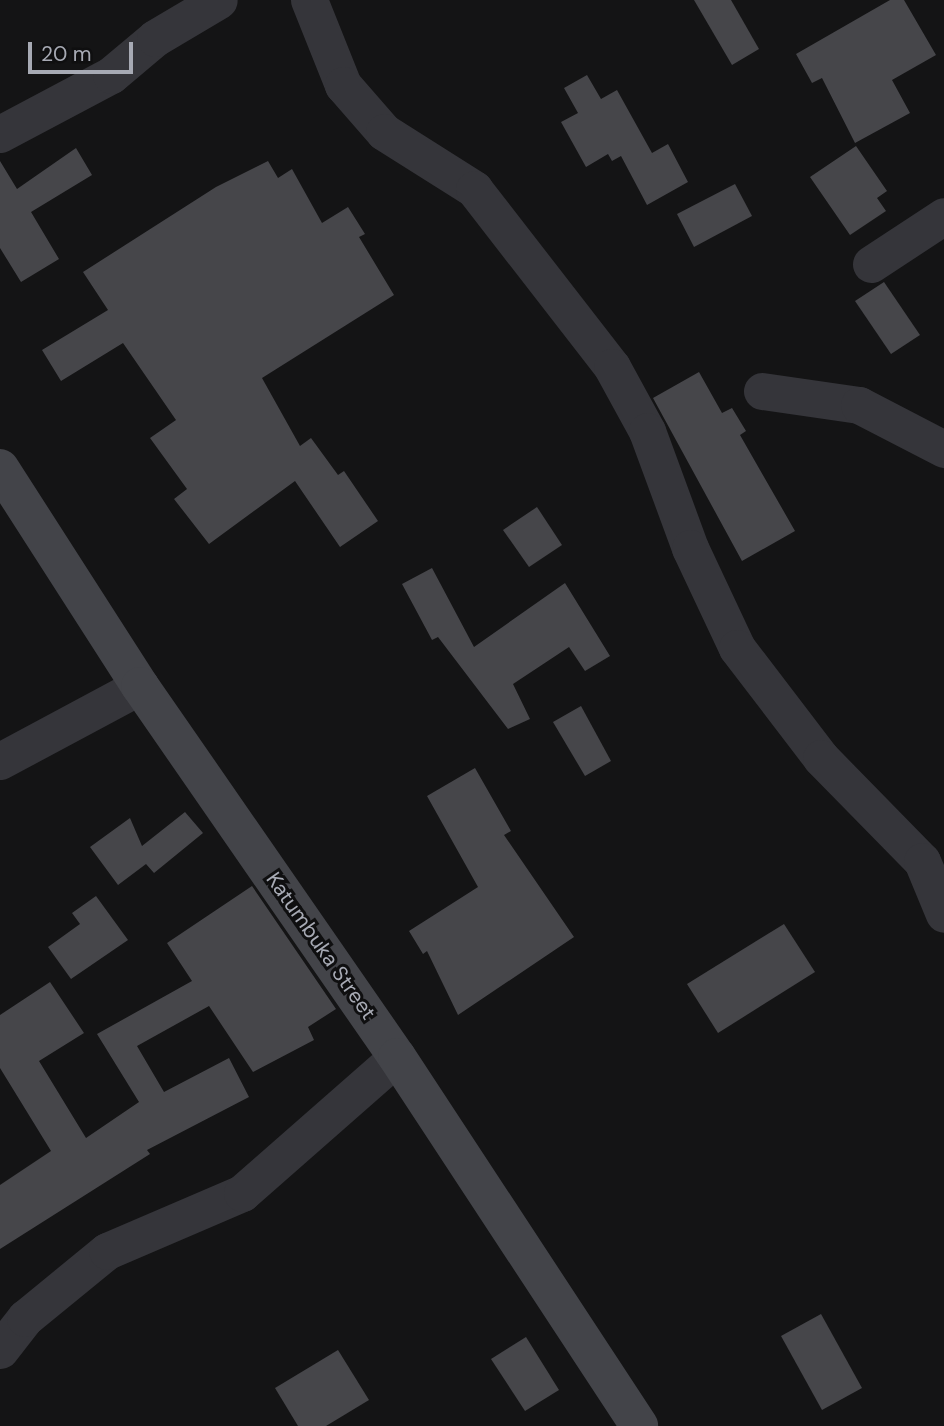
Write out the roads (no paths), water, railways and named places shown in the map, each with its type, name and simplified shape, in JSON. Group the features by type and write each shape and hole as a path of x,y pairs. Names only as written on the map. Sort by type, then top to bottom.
{"main road":[{"name":"Katumbuka Street","path":"0,468 140,686 397,1057 639,1426"}],"street":[{"path":"0,134 111,75 155,38 219,0"},
{"path":"309,0 343,85 384,132 474,189 612,368 647,431 690,548 737,648 821,758 922,861 944,914"},
{"path":"871,264 944,216"},
{"path":"762,391 870,408 944,449"},
{"path":"0,761 140,686"},
{"path":"0,1350 25,1318 107,1251 242,1193 397,1057"}]}
